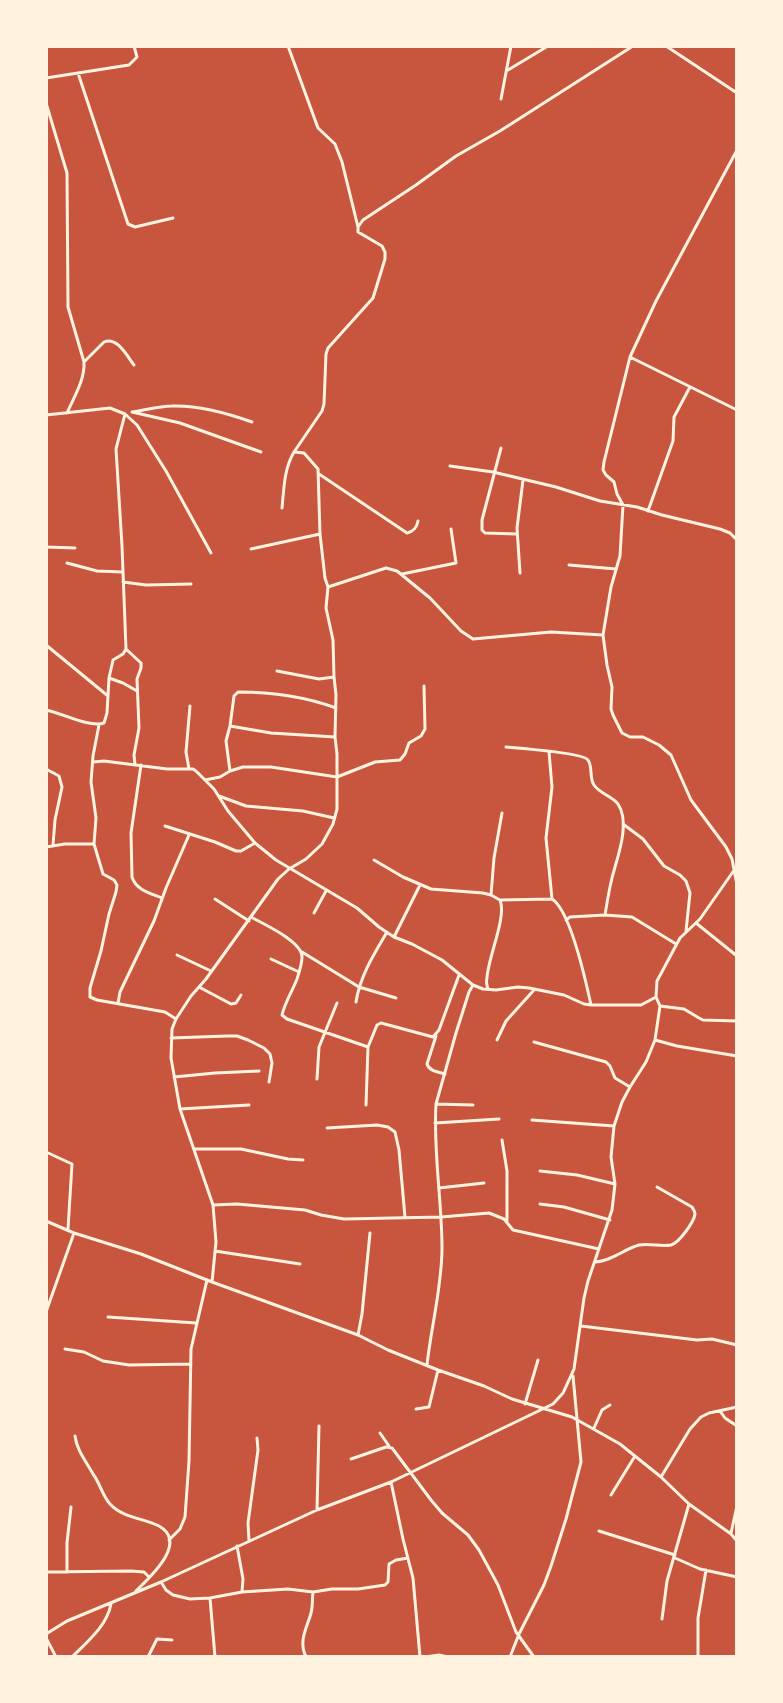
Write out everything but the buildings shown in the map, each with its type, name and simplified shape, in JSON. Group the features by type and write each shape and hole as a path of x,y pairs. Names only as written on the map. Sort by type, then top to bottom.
{"street":[{"path":"46,78 129,65 137,57 134,46"},
{"path":"282,508 289,461 322,411 328,348 373,298 385,259 385,252 382,246 358,232 342,162 335,144 318,128 288,46"},
{"path":"501,99 511,46"},
{"path":"507,70 548,46"},
{"path":"358,226 363,220 456,156 500,131 633,46"},
{"path":"666,46 737,94"},
{"path":"78,73 128,224 135,227 173,218"},
{"path":"46,103 67,174 68,307 84,362 82,378 66,414"},
{"path":"737,150 656,301 630,357 603,470 614,482 617,494 623,505 620,556 611,587 603,635 612,687 611,709 622,733 630,737 643,737 659,745 671,755 691,800 726,847 732,859 737,885"},
{"path":"84,362 104,342 113,340 134,365"},
{"path":"630,357 737,410"},
{"path":"648,511 673,441 674,417 690,387"},
{"path":"125,414 162,407 185,406 228,413 252,422"},
{"path":"46,415 110,408 125,414 137,425 211,553"},
{"path":"132,412 180,423 261,452"},
{"path":"46,710 88,723 104,723 109,678 114,660 123,654 126,649 116,449 125,414"},
{"path":"501,448 493,472 482,520 482,530 485,533 518,534"},
{"path":"212,1282 216,1242 213,1205 180,1109 171,1058 171,1038 176,1019 278,879 289,869 306,859 322,844 333,824 337,809 333,640 326,608 328,587 325,578 320,534 318,469 304,453 294,452"},
{"path":"450,466 493,472 556,487 600,501 637,507 730,532 737,540"},
{"path":"318,474 407,532 411,532 417,527 418,521"},
{"path":"520,573 518,511 523,480"},
{"path":"401,574 456,563 450,529"},
{"path":"251,549 320,534"},
{"path":"46,546 74,548"},
{"path":"67,563 97,571 122,572"},
{"path":"569,565 616,569"},
{"path":"328,587 386,568 392,568 430,598 460,632 472,639 551,632 603,635"},
{"path":"123,582 146,585 191,584"},
{"path":"46,645 108,696"},
{"path":"126,649 141,663 137,691 139,728 134,755 135,764"},
{"path":"277,671 319,679 334,677"},
{"path":"109,678 137,691"},
{"path":"205,780 220,777 230,771 243,767 271,767 337,777 375,762 400,760 403,758 409,743 421,736 425,730 424,686"},
{"path":"230,771 226,741 234,696 238,692 275,694 322,703 336,708"},
{"path":"189,769 186,752 190,706"},
{"path":"99,724 91,782 96,818 94,844 103,874 114,880 117,885 89,993 90,997 165,1012 176,1019"},
{"path":"230,726 271,733 335,737"},
{"path":"506,747 542,749 549,752 584,756 587,758 594,784 617,803 622,813 620,851 605,915"},
{"path":"549,752 552,787 546,838 552,899"},
{"path":"93,762 104,761 196,771 255,843 289,869 357,908 394,937 442,960 472,985 488,990 518,987 564,995 584,1004 641,1005 656,997"},
{"path":"141,765 131,833 132,877 134,884 139,888 162,898"},
{"path":"46,768 59,776 62,788 55,820 53,845"},
{"path":"218,796 246,806 303,811 334,818"},
{"path":"491,895 494,858 502,813"},
{"path":"622,824 643,839 664,866 680,875 686,881 690,893 686,931"},
{"path":"165,826 241,852 255,843"},
{"path":"118,1003 120,992 154,921 162,898 190,835"},
{"path":"46,847 53,845 94,844"},
{"path":"374,860 431,889 483,893 500,900 552,899 556,902 566,920 578,952 591,1004"},
{"path":"56,1657 46,1636 67,1621 134,1594 248,1540 317,1510 391,1482 553,1404 563,1393 572,1375 584,1298 598,1249 610,1220 615,1184 611,1157 614,1126 630,1087 646,1062 655,1040 660,1006 656,997 657,981 676,944 686,931 696,923 737,866"},
{"path":"394,937 420,885"},
{"path":"314,913 326,891"},
{"path":"214,899 280,933 290,940 301,952 359,987 396,998"},
{"path":"488,990 487,977 498,931 500,900"},
{"path":"566,920 570,917 605,915 636,918 676,944"},
{"path":"696,923 737,956"},
{"path":"356,1002 367,965 387,932"},
{"path":"301,952 302,957 298,972 282,1015 287,1019 368,1047"},
{"path":"177,955 211,971"},
{"path":"271,960 298,972"},
{"path":"444,1074 428,1068 427,1064 459,975"},
{"path":"427,1365 441,1265 441,1217 435,1123 436,1104 472,985"},
{"path":"199,987 231,1004 236,1003 241,995"},
{"path":"497,1040 506,1021 534,990"},
{"path":"317,1080 319,1047 338,1003"},
{"path":"660,1006 684,1009 704,1020 737,1021"},
{"path":"366,1105 368,1047 377,1025 381,1023 429,1038 436,1035"},
{"path":"171,1038 237,1036 248,1040 264,1048 270,1054 272,1062 269,1082"},
{"path":"655,1040 682,1047 737,1056"},
{"path":"534,1042 606,1062 610,1066 615,1078 630,1087"},
{"path":"174,1077 259,1071"},
{"path":"436,1104 473,1105"},
{"path":"180,1109 248,1105"},
{"path":"435,1123 499,1119"},
{"path":"532,1120 614,1126"},
{"path":"327,1128 374,1125 388,1127 395,1132 399,1150 405,1217"},
{"path":"502,1140 507,1171 506,1223"},
{"path":"194,1149 241,1149 288,1159 303,1160"},
{"path":"46,1152 72,1164 68,1230"},
{"path":"540,1171 577,1175 615,1184"},
{"path":"439,1188 484,1184"},
{"path":"595,1262 604,1261 638,1246 649,1244 671,1245 677,1242 685,1233 695,1214 694,1210 657,1187"},
{"path":"213,1205 237,1204 304,1210 344,1219 441,1217 489,1213 499,1216 513,1230 598,1249"},
{"path":"540,1204 564,1207 610,1220"},
{"path":"46,1221 74,1233 141,1254 358,1335 388,1350 438,1370 594,1428 620,1444 661,1477 689,1504 731,1534 737,1541"},
{"path":"46,1312 74,1233"},
{"path":"358,1335 362,1314 370,1233"},
{"path":"215,1251 300,1264"},
{"path":"169,1540 180,1529 185,1517 189,1461 192,1340 207,1280"},
{"path":"108,1317 196,1323"},
{"path":"581,1326 696,1340 712,1339 737,1345"},
{"path":"65,1349 84,1352 103,1361 129,1366 191,1364"},
{"path":"526,1404 538,1360"},
{"path":"416,1409 429,1407 438,1370"},
{"path":"510,1657 519,1634 544,1585 566,1519 581,1462 576,1420 575,1388 572,1375"},
{"path":"594,1428 602,1410 610,1405"},
{"path":"661,1477 690,1429 701,1417 709,1413 737,1407"},
{"path":"720,1411 725,1418 737,1426"},
{"path":"317,1510 319,1426"},
{"path":"380,1433 442,1513 468,1535 479,1550 498,1584 516,1632 534,1657"},
{"path":"75,1436 78,1451 95,1476 104,1496 110,1504 129,1516 160,1527 169,1540 168,1554 134,1594"},
{"path":"248,1540 248,1523 258,1450 257,1438"},
{"path":"351,1459 389,1446"},
{"path":"611,1494 634,1456"},
{"path":"391,1482 413,1578 420,1657"},
{"path":"662,1619 667,1581 689,1504"},
{"path":"731,1534 737,1506"},
{"path":"67,1572 67,1543 71,1507"},
{"path":"598,1530 675,1556 706,1570 737,1577"},
{"path":"237,1546 243,1579 242,1592"},
{"path":"161,1582 166,1590 180,1598 210,1598 242,1592 288,1589 313,1592 332,1589 358,1589 385,1586 388,1582 389,1564 396,1560 408,1558"},
{"path":"698,1657 698,1618 706,1570"},
{"path":"46,1572 144,1572 149,1577"},
{"path":"306,1657 303,1651 303,1636 312,1611 313,1592"},
{"path":"210,1598 215,1657"},
{"path":"72,1657 99,1630 110,1611 111,1604"},
{"path":"148,1657 156,1638 172,1640"},
{"path":"425,1657 439,1655 448,1657"}]}
